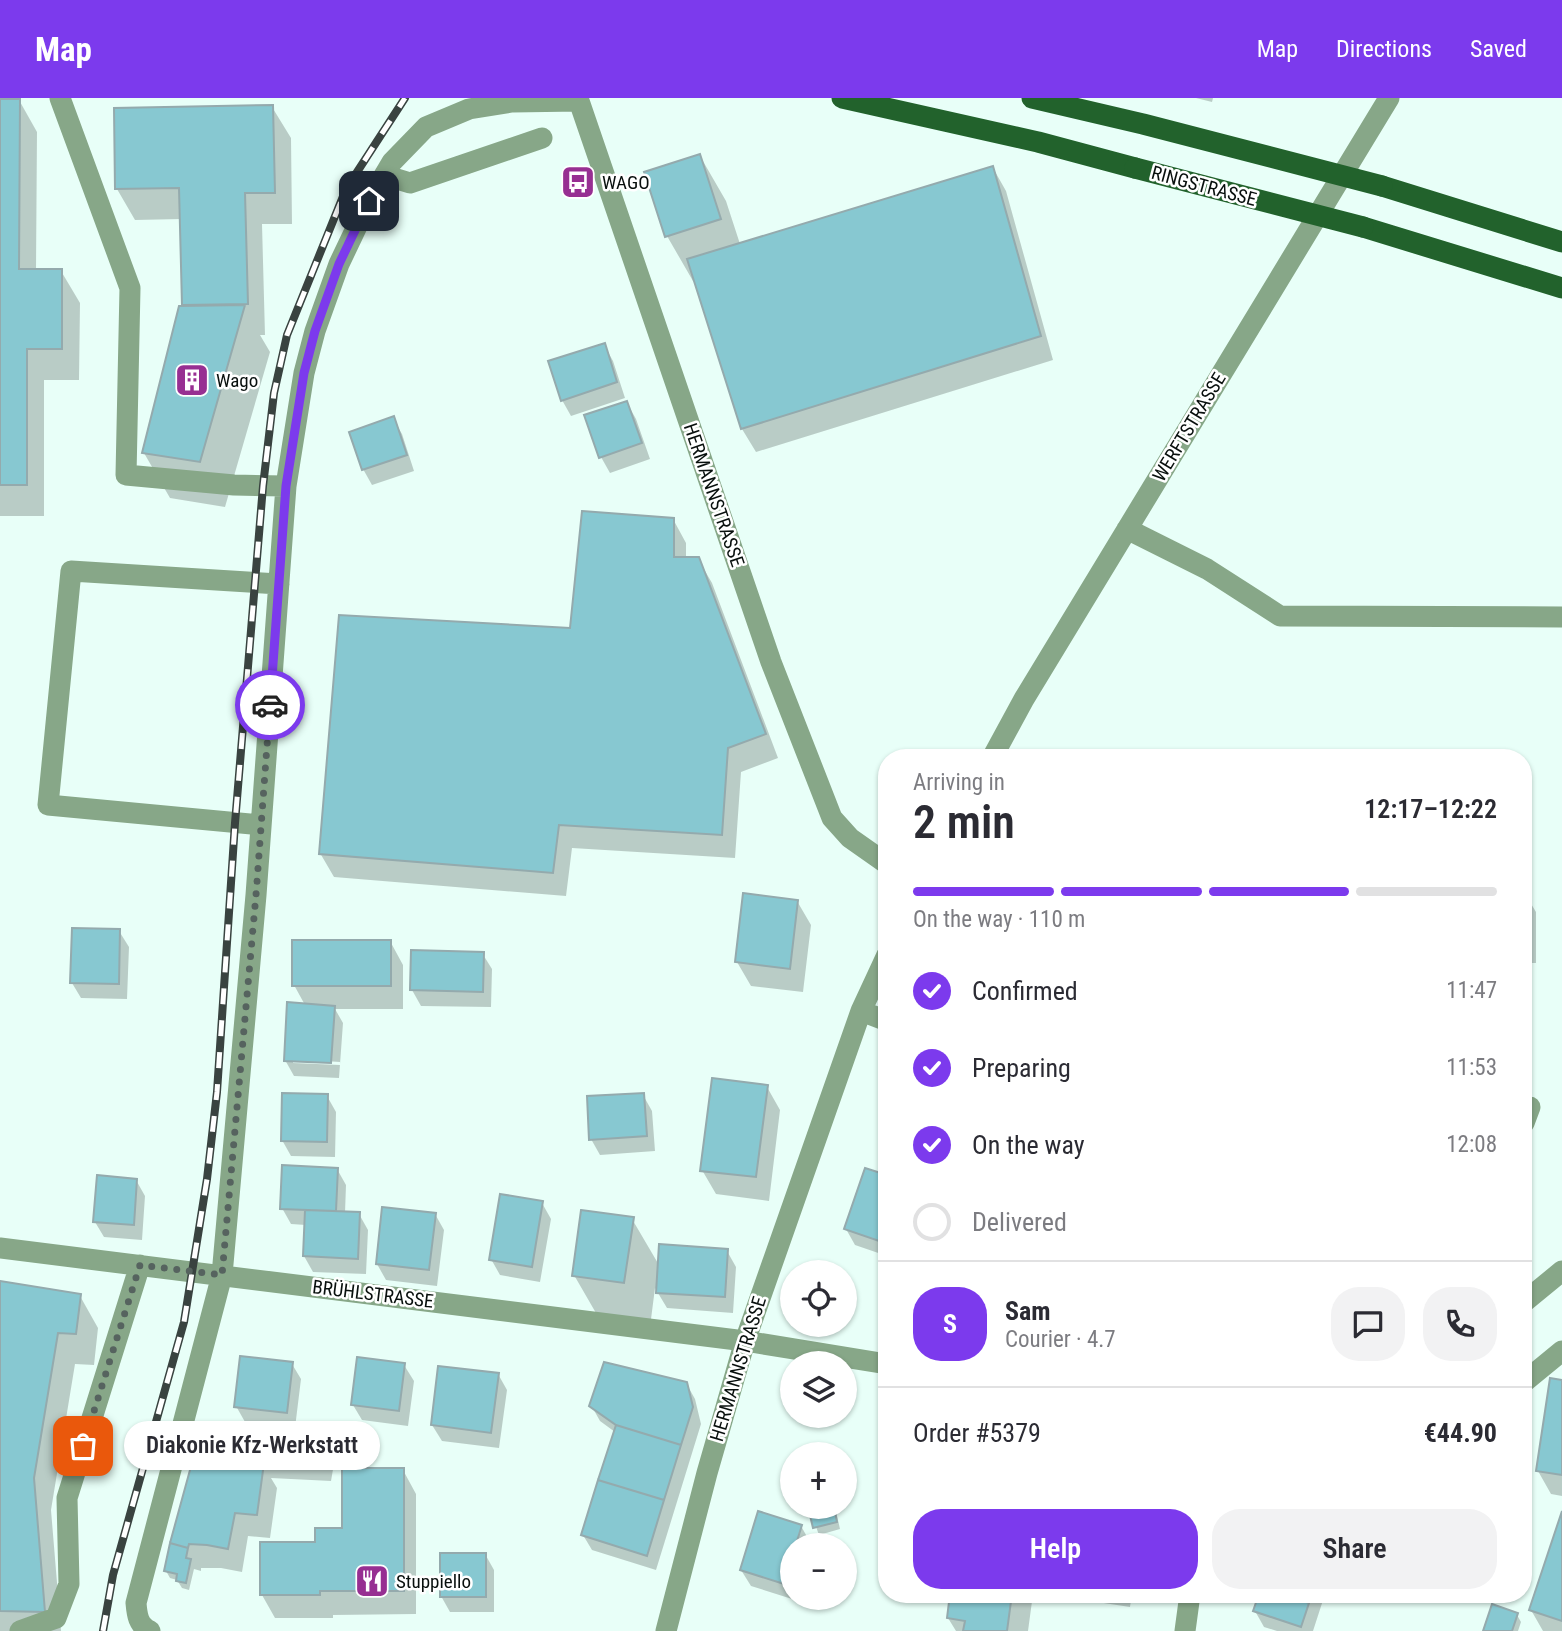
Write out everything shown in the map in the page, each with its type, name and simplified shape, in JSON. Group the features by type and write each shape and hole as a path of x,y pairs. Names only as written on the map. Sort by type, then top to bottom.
{"main road":[{"name":"RINGSTRASSE","path":"842,98 1038,142 1363,227 1562,288"},
{"path":"1032,98 1156,127 1382,186 1562,242"}],"street":[{"path":"60,98 130,288 126,475 234,485 286,486"},
{"name":"WERFTSTRASSE","path":"997,749 1024,699 1389,98"},
{"path":"150,1631 143,1627 137,1616 136,1603 222,1275 261,825 286,486 304,373 315,331 339,264 369,201 392,162 426,127 469,109 512,102 579,100"},
{"name":"HERMANNSTRASSE","path":"579,100 771,662 832,818 850,838 878,860"},
{"path":"384,175 410,183 542,138"},
{"path":"1127,529 1207,569 1280,617 1562,617"},
{"path":"261,825 48,805 71,571 279,584"},
{"name":"HERMANNSTRASSE","path":"666,1631 707,1472 745,1341 861,1011 878,974"},
{"path":"861,1011 878,1018"},
{"name":"BRÜHLSTRASSE","path":"0,1248 745,1341 878,1363"},
{"path":"20,1631 57,1619 69,1584 67,1498 140,1265"},
{"path":"1532,1295 1562,1271"},
{"path":"1532,1375 1562,1351"},
{"path":"1185,1631 1189,1603"}],"building":[{"path":"0,99 20,99 19,269 62,269 62,349 27,349 27,485 0,485"},
{"path":"273,105 275,193 245,193 248,304 182,305 179,188 115,189 114,108"},
{"path":"700,154 721,219 665,237 644,172"},
{"path":"993,166 1041,336 741,429 687,259"},
{"name":"Wago","path":"245,305 200,462 142,453 179,306"},
{"path":"605,343 617,382 561,401 548,361"},
{"path":"627,401 642,443 599,458 584,415"},
{"path":"394,416 407,455 362,470 349,432"},
{"path":"582,511 674,518 674,557 699,557 766,734 728,748 722,835 559,825 553,873 319,854 339,615 570,628"},
{"path":"743,893 798,900 790,969 735,962"},
{"path":"72,928 120,929 119,984 70,983"},
{"path":"292,940 391,940 391,986 292,986"},
{"path":"411,950 484,952 483,992 410,990"},
{"path":"287,1002 335,1006 331,1063 284,1061"},
{"path":"712,1078 768,1085 756,1177 700,1171"},
{"path":"282,1093 328,1094 327,1142 281,1141"},
{"path":"644,1093 647,1136 589,1140 587,1096"},
{"path":"282,1165 338,1168 336,1211 280,1209"},
{"path":"865,1168 878,1172 878,1241 844,1229"},
{"path":"97,1175 137,1179 134,1225 93,1222"},
{"path":"500,1194 543,1201 532,1267 489,1260"},
{"path":"382,1207 436,1213 429,1270 376,1264"},
{"path":"305,1210 360,1212 358,1259 303,1256"},
{"path":"581,1210 634,1217 624,1283 572,1276"},
{"path":"659,1244 728,1249 725,1297 656,1293"},
{"path":"0,1281 81,1294 76,1334 58,1333 34,1478 45,1612 0,1611"},
{"path":"240,1356 293,1362 287,1413 234,1407"},
{"path":"357,1357 405,1363 399,1411 351,1405"},
{"path":"604,1362 687,1382 693,1407 681,1445 616,1425 589,1406"},
{"path":"438,1366 499,1373 491,1433 431,1425"},
{"path":"1550,1378 1562,1380 1562,1475 1536,1471"},
{"path":"616,1425 681,1445 664,1500 598,1480"},
{"path":"201,1433 327,1440 323,1466 193,1459"},
{"path":"193,1459 264,1463 257,1515 235,1513 228,1549 189,1544 188,1548 170,1543"},
{"path":"342,1468 404,1468 404,1591 320,1591 320,1595 260,1595 260,1542 315,1542 315,1528 342,1528"},
{"path":"598,1480 664,1500 647,1556 581,1535"},
{"path":"758,1511 802,1525 800,1533 780,1533 780,1583 740,1570"},
{"path":"1562,1511 1562,1621 1529,1610"},
{"path":"811,1519 836,1519 837,1522 813,1528"},
{"path":"170,1543 188,1548 186,1558 191,1559 186,1583 176,1581 177,1574 164,1571"},
{"path":"440,1553 486,1553 486,1597 440,1597"},
{"path":"949,1603 1011,1603 1007,1631 963,1631 965,1621 947,1618"},
{"path":"1256,1603 1309,1603 1301,1627 1253,1611"},
{"path":"1492,1604 1518,1613 1512,1631 1483,1631"}],"railway":[{"path":"103,1631 113,1575 184,1322 207,1179 217,1092 235,823 263,486 274,393 287,335 346,189 405,98"}],"way so far":[{"path":"83,1446 140,1265 222,1275 270,705"}],"place":[{"name":"WAGO","path":"578,182"},
{"name":"Wago","path":"192,380"},
{"name":"Diakonie Kfz-Werkstatt","path":"83,1446"},
{"name":"Stuppiello","path":"372,1581"}],"route":[{"path":"270,705 286,486 304,373 315,331 339,264 369,201"}]}
